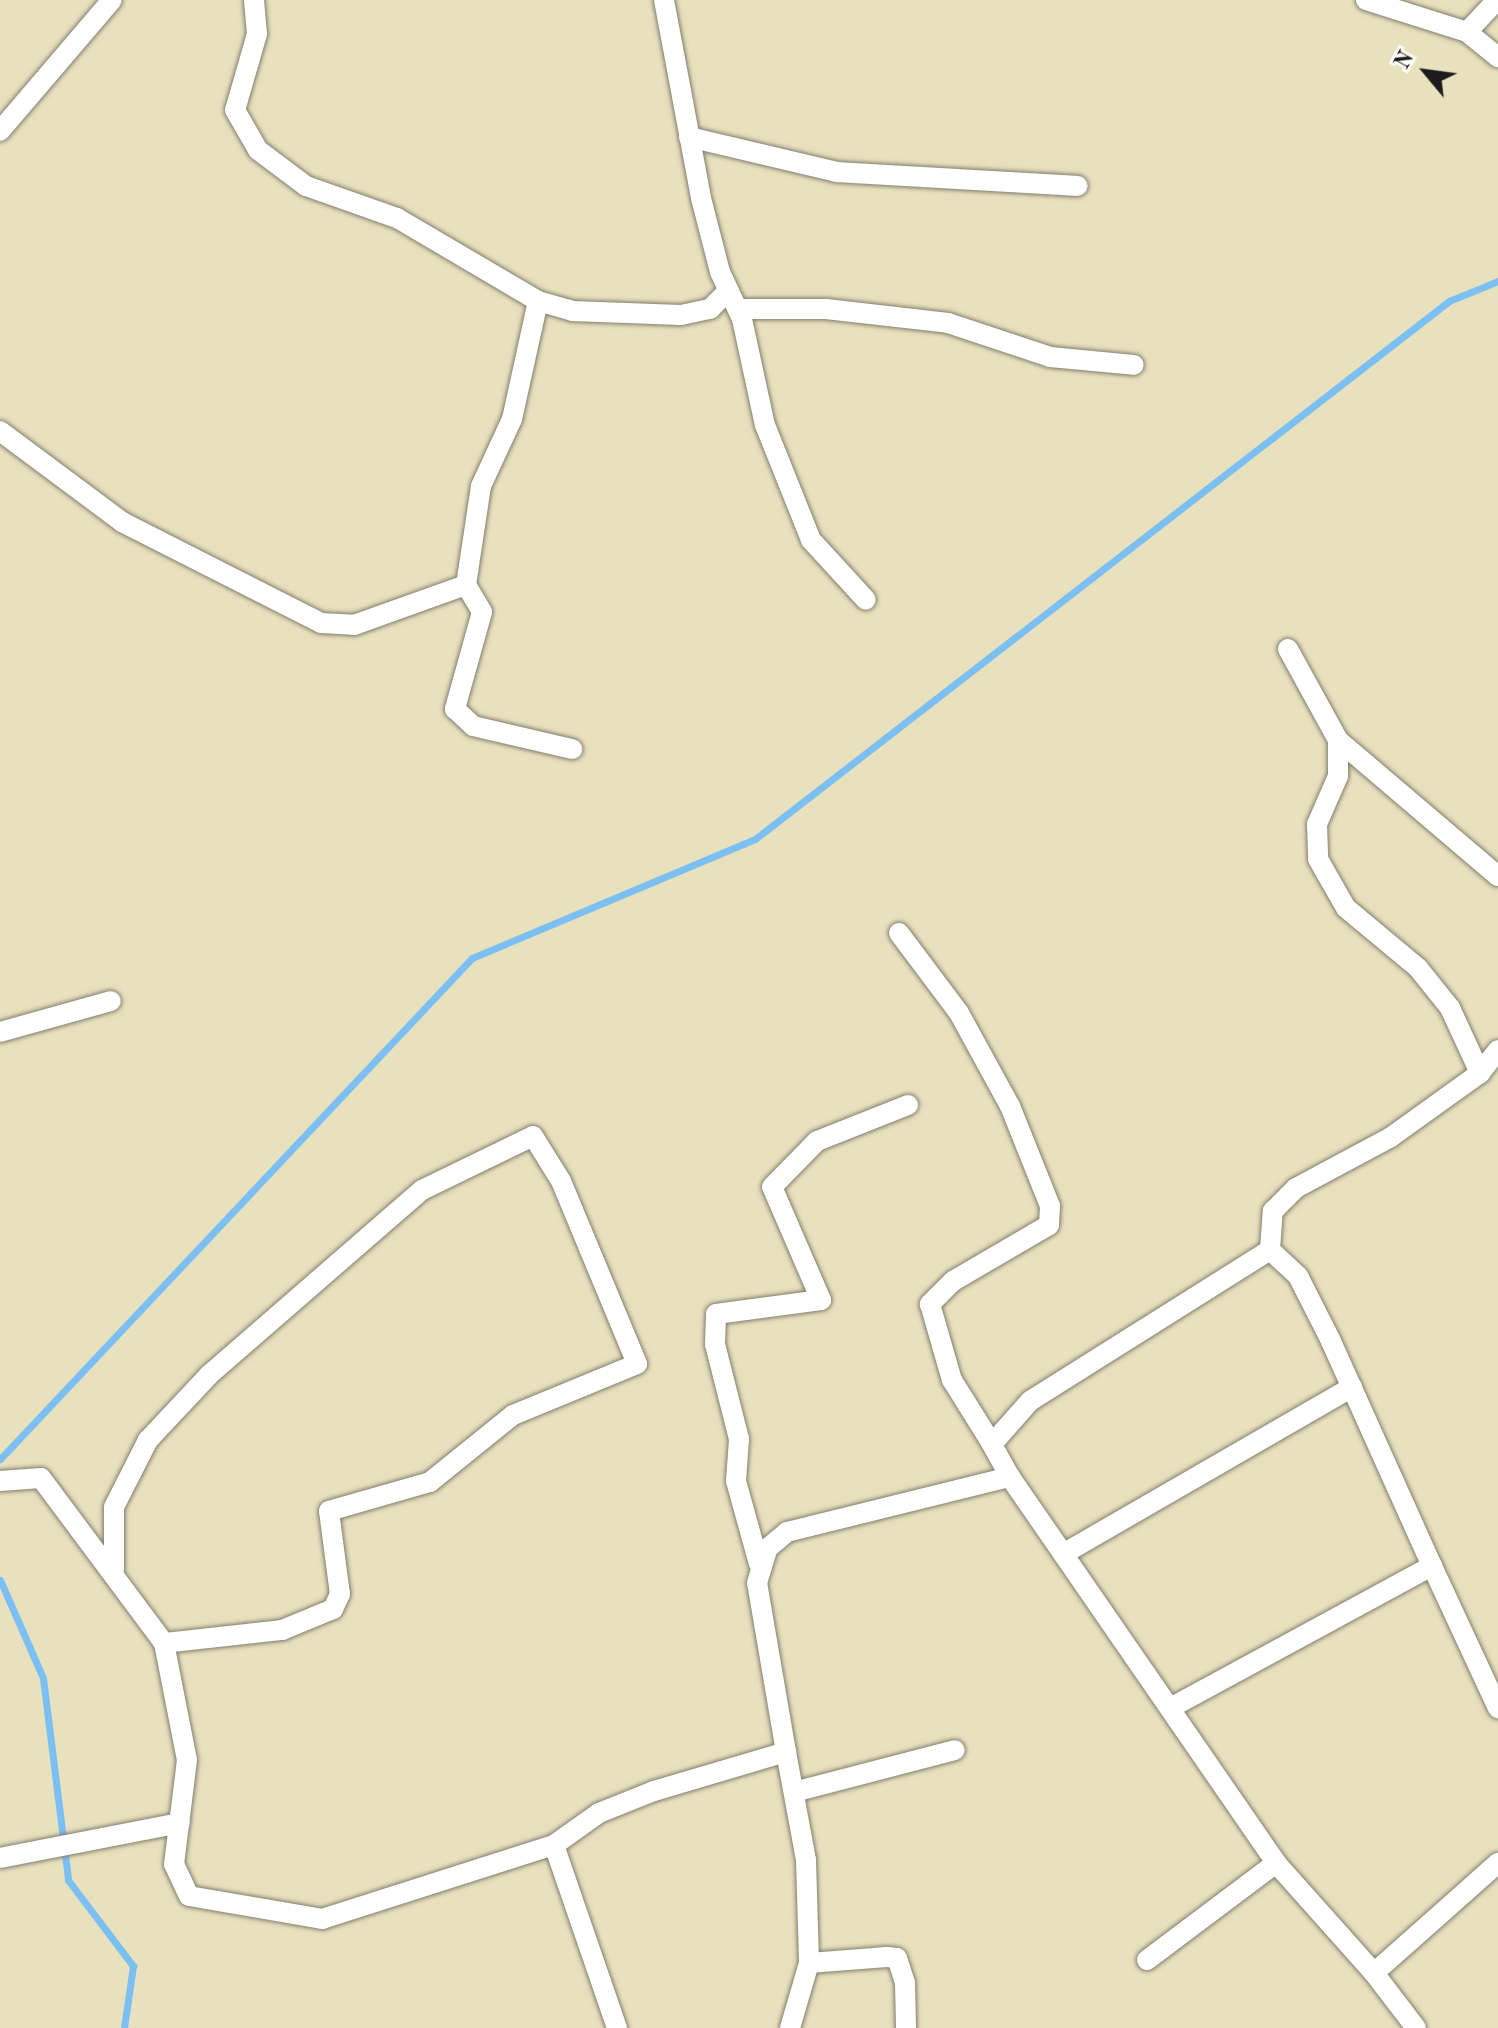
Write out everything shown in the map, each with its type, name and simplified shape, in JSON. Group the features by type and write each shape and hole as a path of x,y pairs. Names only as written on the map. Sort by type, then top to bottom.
{"street":[{"path":"0,131 112,0"},
{"path":"254,0 257,34 235,110 258,150 330,200 397,218 538,301 572,311 681,315 733,300 826,309 948,323 1050,357 1134,365"},
{"path":"664,0 689,137 765,425 796,509 830,566 866,600"},
{"path":"1366,0 1467,32 1498,57"},
{"path":"1467,32 1497,0"},
{"path":"689,137 837,172 1078,186"},
{"path":"538,301 512,419 481,486 466,585 482,612 455,709 461,720 572,749"},
{"path":"0,431 122,522 321,623 354,625 466,585"},
{"path":"1288,649 1338,740 1498,876"},
{"path":"1338,740 1338,776 1317,824 1318,859 1346,908 1418,968 1450,1008 1480,1073"},
{"path":"899,933 959,1013 1010,1106 1050,1206 1049,1225 953,1281 930,1304 952,1380 1010,1477 1172,1707 1276,1863 1374,1973 1416,2028"},
{"path":"0,1032 111,1001"},
{"path":"1270,1250 1273,1211 1296,1188 1391,1137 1480,1073 1498,1050"},
{"path":"790,2028 809,1963 806,1860 786,1752 759,1564 736,1481 739,1439 715,1344 716,1314 821,1300 772,1187 817,1141 908,1105"},
{"path":"114,1570 114,1507 148,1440 209,1375 422,1190 533,1136 561,1181 637,1364 513,1415 430,1482 329,1511 340,1594 333,1609 282,1630 164,1643"},
{"path":"992,1444 1030,1401 1270,1250"},
{"path":"1270,1250 1298,1276 1498,1708"},
{"path":"1063,1554 1352,1387"},
{"path":"759,1564 787,1532 1010,1477"},
{"path":"0,1481 41,1478 114,1570 164,1643 187,1760 174,1864 189,1896 322,1919 554,1845 599,1813 654,1791 786,1752"},
{"path":"1172,1707 1432,1566"},
{"path":"794,1792 955,1750"},
{"path":"0,1858 180,1823"},
{"path":"554,1845 617,2028"},
{"path":"1147,1960 1276,1863"},
{"path":"1374,1973 1498,1863"},
{"path":"809,1963 897,1958 906,2028"}],"waterway":[{"path":"0,1459 472,958 755,839 1449,301 1498,281"},
{"path":"0,1580 43,1678 68,1880 133,1966 124,2028"}]}
